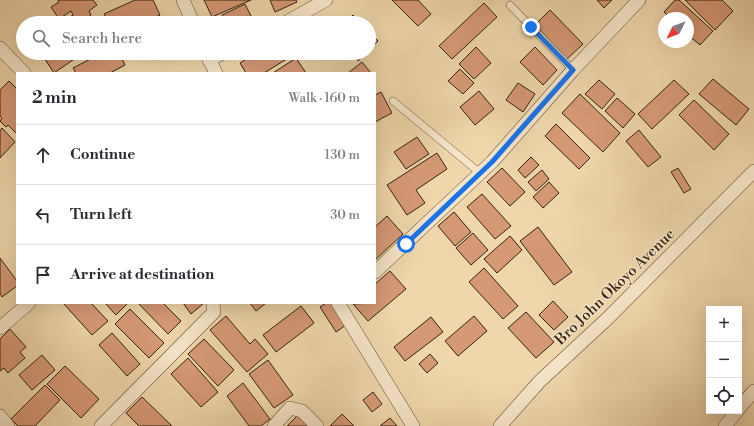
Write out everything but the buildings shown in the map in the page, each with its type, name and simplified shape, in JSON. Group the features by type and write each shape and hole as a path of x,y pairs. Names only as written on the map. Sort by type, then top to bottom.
{"street":[{"path":"183,0 190,16"},
{"path":"297,16 326,0"},
{"path":"376,271 480,173 526,124 573,70 639,0"},
{"path":"2,56 23,72"},
{"path":"209,60 215,72"},
{"name":"Bro John Okoyo Avenue","path":"500,426 540,381 607,319 754,171"},
{"path":"0,328 28,304"},
{"path":"101,426 214,312 213,304"},
{"path":"339,304 413,426"},
{"path":"742,405 754,391"},
{"path":"274,426 290,408 302,411 318,426"},
{"path":"725,426 735,414"},
{"path":"0,416 8,426"}],"lane":[{"path":"510,6 573,70"},
{"path":"394,101 480,173"}],"route":[{"path":"406,244 492,162 573,70 531,27"}]}
